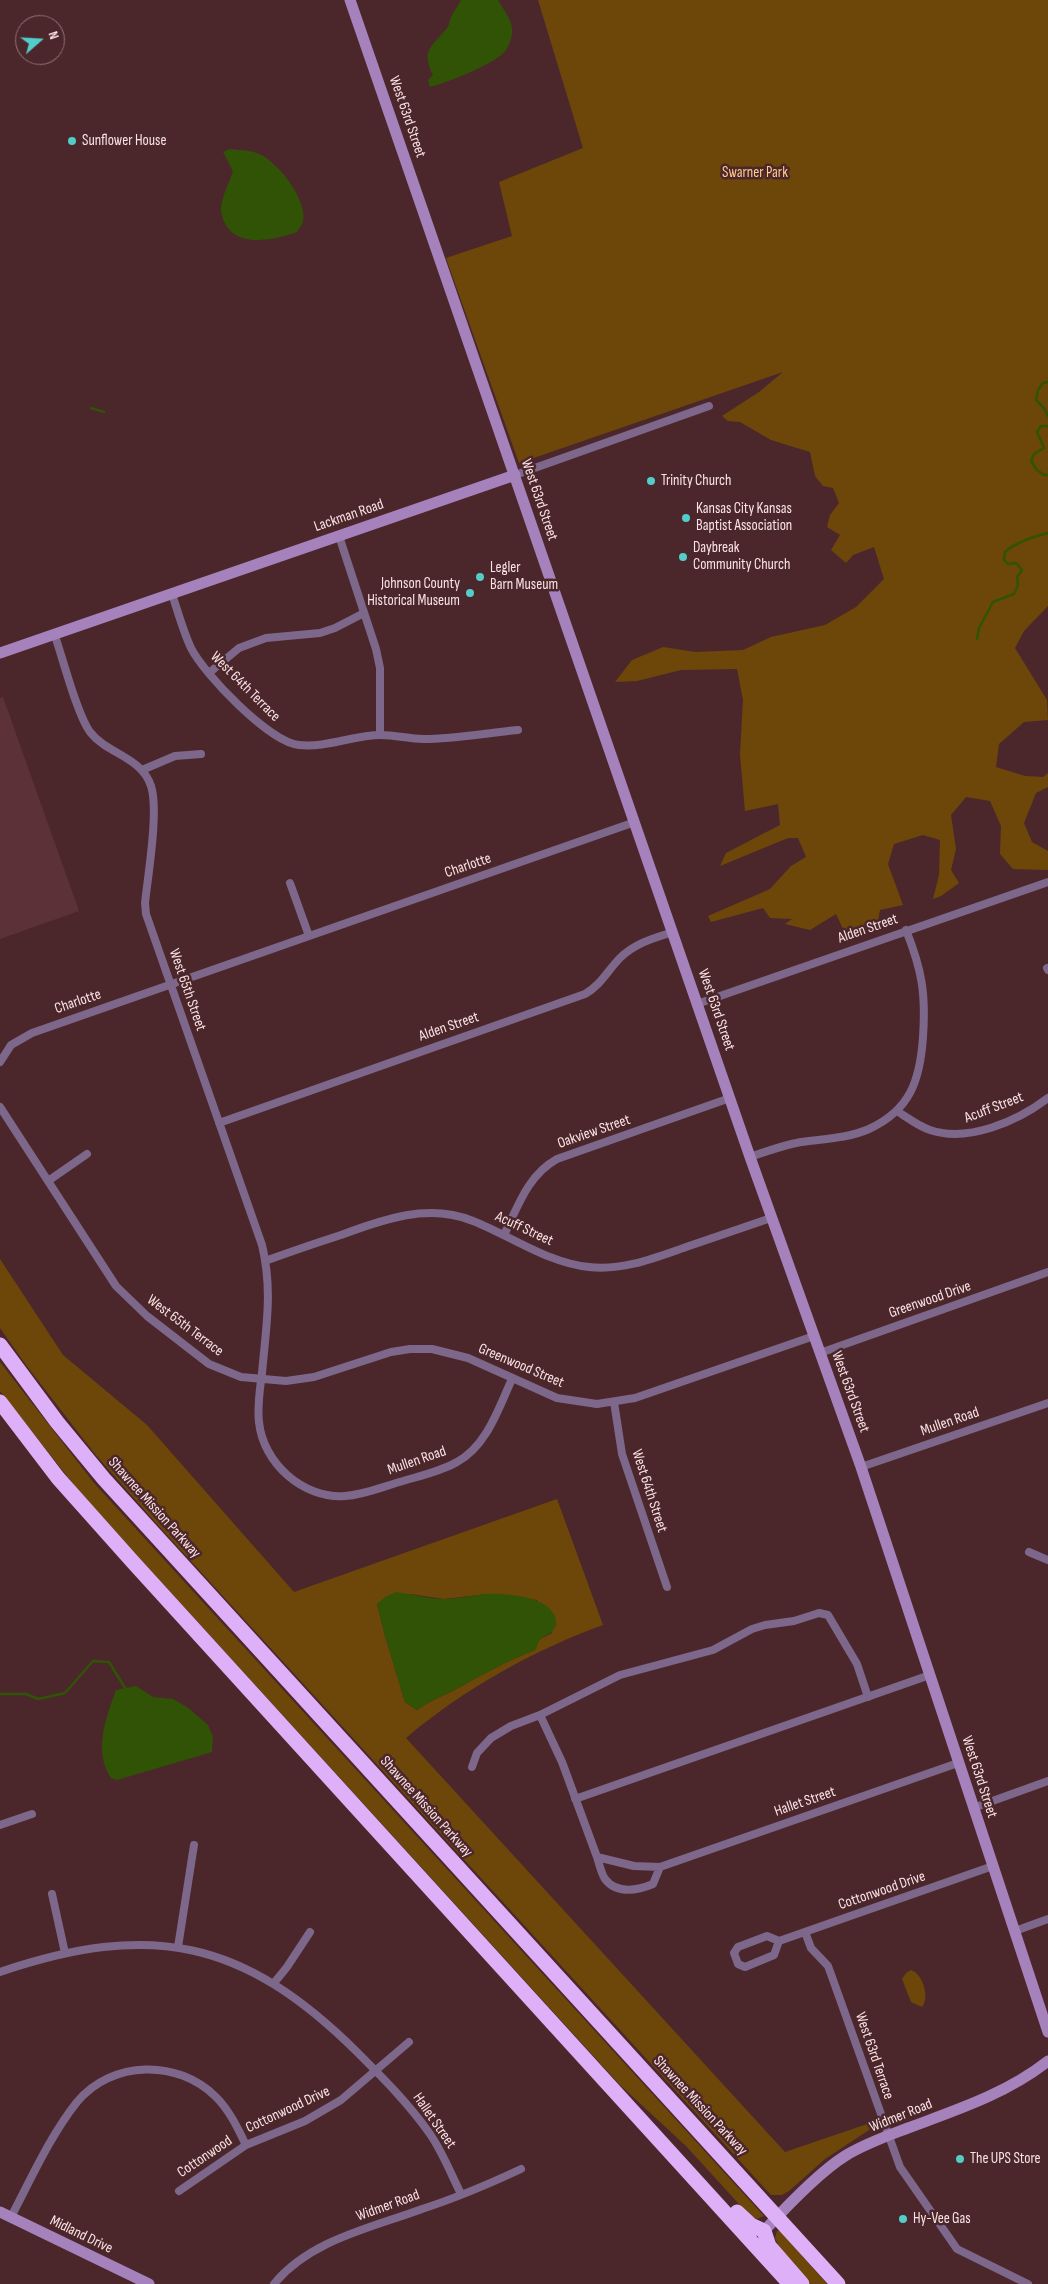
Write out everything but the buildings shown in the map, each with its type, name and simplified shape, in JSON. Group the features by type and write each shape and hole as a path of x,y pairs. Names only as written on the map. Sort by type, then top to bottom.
{"highway":[{"name":"Shawnee Mission Parkway","path":"0,1345 57,1422 104,1479 838,2284"},
{"path":"0,1402 58,1478 790,2284"},
{"path":"655,2136 718,2191 751,2225 764,2231 769,2246 802,2284"}],"street":[{"name":"West 63rd Street","path":"350,0 771,1218 860,1467 1048,2032"},
{"name":"Lackman Road","path":"0,654 709,406"},
{"path":"339,536 376,649 380,668 380,735"},
{"name":"West 64th Terrace","path":"172,594 191,647 200,663 265,730 286,742 298,745 320,745 380,735 440,739 518,730"},
{"path":"209,673 239,648 266,638 320,633 335,628 364,613"},
{"path":"55,636 88,729 106,748 136,763 142,770 175,756 201,754"},
{"name":"West 65th Street","path":"142,770 150,783 154,801 145,903 146,914 219,1122 265,1261 269,1289 261,1379"},
{"name":"Charlotte","path":"2,1058 11,1045 32,1033 635,822"},
{"name":"Alden Street","path":"697,1004 1048,882"},
{"path":"290,883 309,936"},
{"path":"750,1157 786,1146 867,1130 888,1119 906,1100 918,1072 925,1006 919,968 906,930"},
{"name":"Alden Street","path":"219,1122 585,994 604,978 630,949 640,943 673,932"},
{"name":"Oakview Street","path":"504,1235 528,1186 545,1166 557,1159 730,1098"},
{"name":"Acuff Street","path":"897,1111 918,1126 931,1131 960,1135 981,1131 1024,1114 1048,1098"},
{"name":"West 65th Terrace","path":"0,1107 116,1286 132,1303 209,1364 241,1377 261,1379"},
{"path":"48,1181 86,1154"},
{"name":"Acuff Street","path":"265,1261 378,1222 401,1215 422,1213 465,1218 561,1262 589,1267 612,1268 651,1259 771,1218"},
{"name":"Greenwood Drive","path":"820,1353 1048,1272"},
{"name":"Greenwood Street","path":"261,1379 296,1380 391,1352 410,1349 432,1349 468,1358 557,1398 597,1404 635,1398 814,1336"},
{"name":"Mullen Road","path":"261,1379 259,1408 262,1436 272,1458 297,1483 328,1495 344,1496 374,1490 443,1468 468,1455 484,1436 512,1379"},
{"name":"West 64th Street","path":"614,1402 622,1454 667,1587"},
{"name":"Mullen Road","path":"860,1467 1048,1403"},
{"path":"1029,1552 1048,1560"},
{"path":"472,1767 477,1752 491,1738 511,1726 540,1715 620,1675 713,1650 752,1629 765,1625 794,1622 819,1613 828,1615 847,1646 857,1664 868,1697"},
{"path":"575,1798 930,1675"},
{"path":"540,1715 562,1762 605,1879 616,1888 628,1890 641,1889 653,1884 660,1867"},
{"name":"Hallet Street","path":"596,1857 634,1866 660,1867 958,1762"},
{"path":"974,1808 1048,1781"},
{"path":"0,1826 32,1814"},
{"path":"178,1947 194,1845"},
{"name":"Cottonwood Drive","path":"779,1941 774,1955 745,1967 738,1964 734,1953 738,1947 767,1936 779,1941 993,1866"},
{"path":"52,1894 65,1953"},
{"path":"1015,1931 1048,1919"},
{"path":"274,1983 288,1967 310,1932"},
{"name":"West 63rd Terrace","path":"805,1932 811,1948 828,1966 887,2136 900,2167 957,2249 1028,2284"},
{"name":"Hallet Street","path":"0,1972 65,1953 128,1944 178,1947 212,1955 237,1964 274,1983 320,2018 376,2071 430,2134 461,2194"},
{"path":"376,2071 409,2042"},
{"name":"Widmer Road","path":"764,2231 845,2156 887,2136 987,2098 1036,2071 1048,2062"},
{"name":"Cottonwood Drive","path":"5,2215 77,2102 98,2084 124,2072 142,2069 161,2070 180,2074 198,2082 221,2103 246,2145 322,2113 376,2071"},
{"name":"Cottonwood","path":"179,2191 246,2145"},
{"name":"Widmer Road","path":"274,2284 299,2260 317,2248 461,2194 521,2168"},
{"name":"Midland Drive","path":"5,2215 149,2284"}],"shaded area":[{"path":"461,0 498,0 511,24 512,34 510,42 501,55 482,67 430,87 428,80 433,75 429,66 428,53 433,44 448,27 451,17"},
{"path":"230,149 257,153 265,157 282,172 301,203 303,222 297,232 270,239 250,240 233,234 227,227 221,208 233,171 223,152"},
{"path":"3,697 79,911 0,939 0,698"},
{"path":"396,1592 445,1599 486,1594 517,1596 540,1602 549,1608 554,1615 556,1624 552,1631 539,1641 535,1650 515,1658 417,1710 405,1702 377,1604 385,1597"},
{"path":"136,1686 153,1697 173,1699 187,1707 208,1725 213,1737 212,1752 117,1780 111,1778 106,1768 102,1746 108,1711 116,1690"}],"green space":[{"name":"Swarner Park","path":"538,0 1048,0 1048,606 1024,631 1015,648 1047,700 1048,720 1024,722 999,744 996,767 1025,776 1043,777 1048,773 1048,787 1036,793 1024,823 1032,842 1048,851 1048,870 1013,869 1000,854 1001,826 990,801 966,797 951,815 956,849 951,870 959,883 941,896 933,899 939,875 940,840 923,835 894,844 888,864 903,905 880,910 877,926 846,935 836,914 810,930 785,924 792,919 770,918 763,908 711,922 708,916 770,889 791,866 806,857 798,838 788,838 720,866 726,853 780,825 778,804 745,811 740,755 743,700 737,669 681,670 637,681 615,682 632,660 663,647 695,652 743,650 771,637 825,625 856,607 884,579 874,547 853,555 846,563 831,550 840,535 827,527 830,515 839,503 833,488 823,486 815,476 810,452 771,440 740,422 728,421 722,416 759,392 783,372 519,463 446,258 512,236 499,182 583,148"},
{"path":"0,1259 63,1355 147,1425 294,1592 557,1499 603,1625 551,1646 500,1673 451,1704 406,1738 785,2152 876,2121 875,2126 825,2159 789,2191 782,2195 771,2195 157,1524 95,1454 26,1365 0,1328","holes":["410,1594 444,1599 488,1594 537,1600 552,1633 539,1640 535,1650 515,1658 417,1710 405,1702 377,1604"]},
{"path":"0,1362 94,1483 764,2216 757,2219 749,2215 686,2146 620,2085 82,1495 0,1391"},
{"path":"911,1970 919,1976 924,1987 925,1998 922,2007 911,2002 902,1979"},
{"path":"777,2231 780,2231 827,2284 811,2284 781,2250 775,2238"}],"waterway":[{"path":"1048,382 1043,383 1038,390 1036,400 1044,408 1048,416"},
{"path":"91,408 104,412"},
{"path":"1048,426 1041,426 1037,432 1044,448 1034,454 1031,461 1037,470 1044,475 1048,475"},
{"path":"977,639 979,628 993,602 1014,594 1018,585 1017,577 1022,570 1016,563 1008,564 1004,560 1005,552 1019,543 1048,533"},
{"path":"0,1694 26,1694 38,1699 65,1693 93,1661 109,1662 125,1688"}],"place":[{"name":"Sunflower House","path":"72,141"},
{"name":"Trinity Church","path":"651,481"},
{"name":"Kansas City Kansas Baptist Association","path":"686,518"},
{"name":"Daybreak Community Church","path":"683,557"},
{"name":"Legler Barn Museum","path":"480,577"},
{"name":"Johnson County Historical Museum","path":"470,593"},
{"name":"The UPS Store","path":"960,2159"},
{"name":"Hy-Vee Gas","path":"903,2219"}]}
